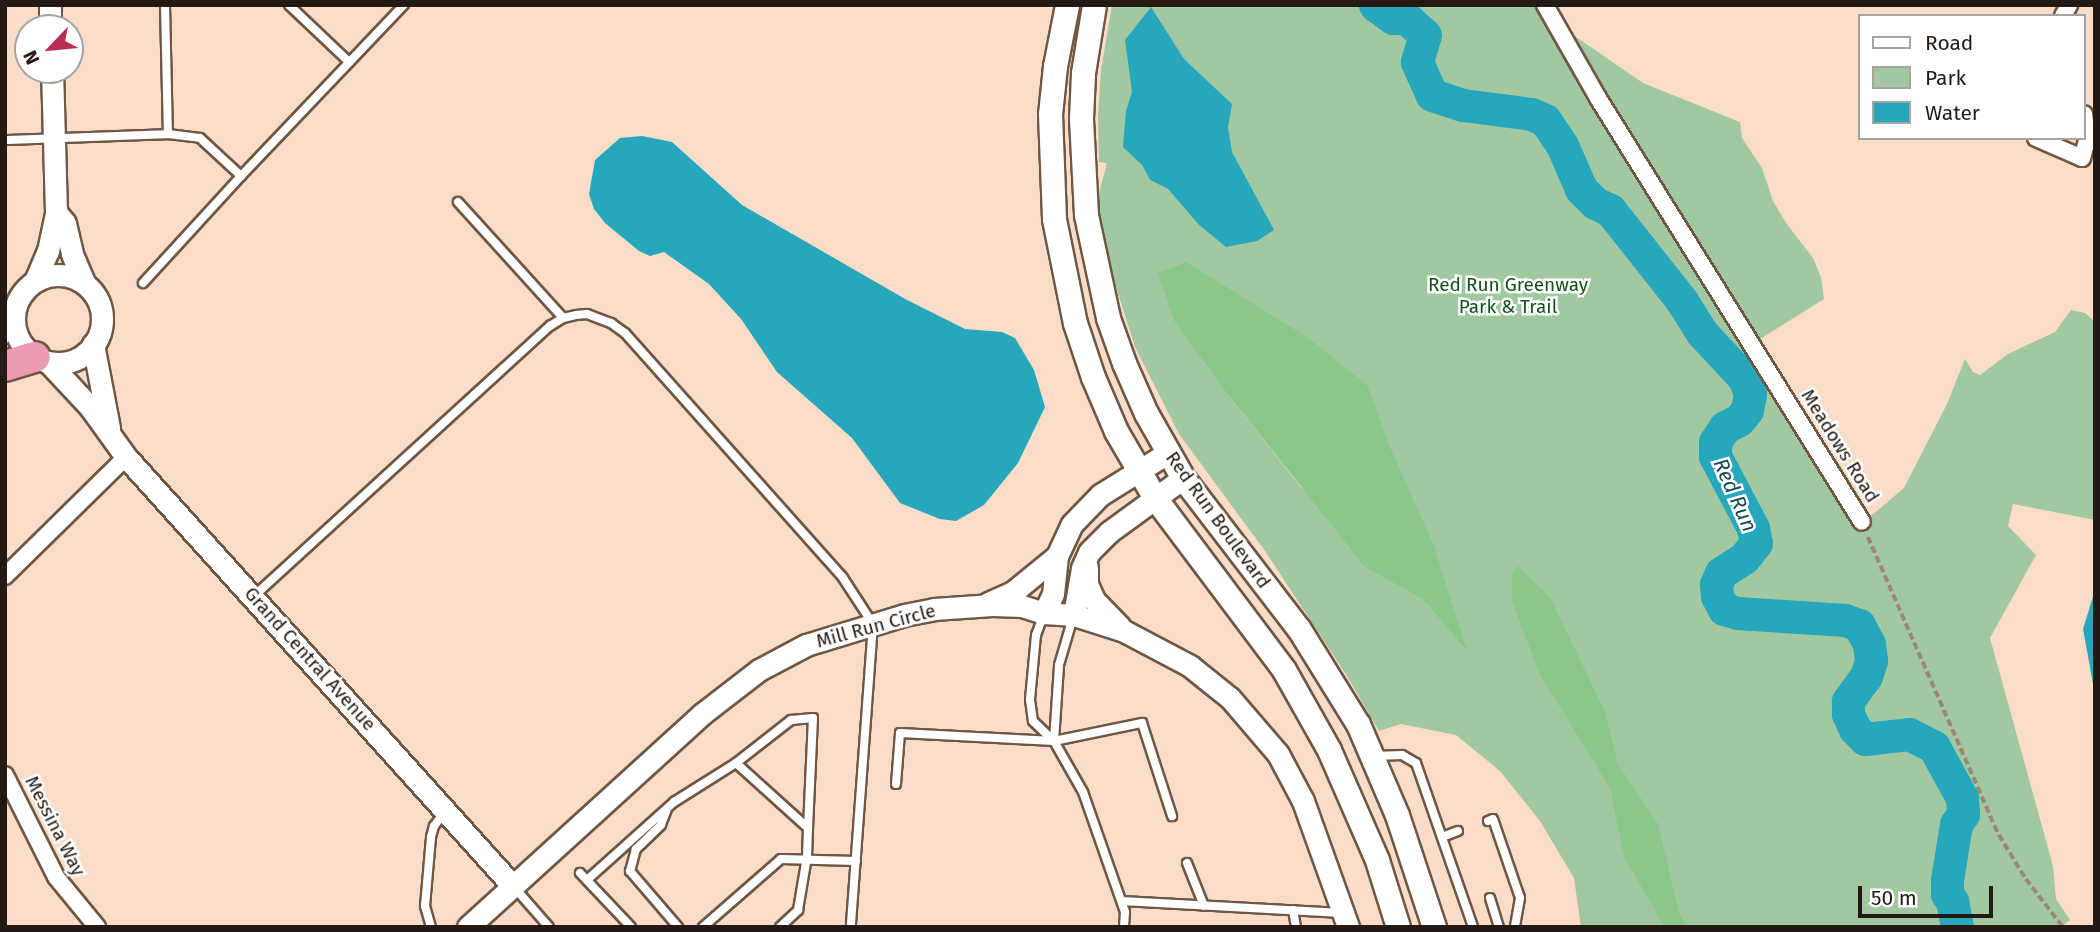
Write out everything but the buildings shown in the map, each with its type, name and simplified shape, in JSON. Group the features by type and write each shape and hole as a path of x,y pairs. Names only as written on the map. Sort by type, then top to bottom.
{"highway":[{"path":"5,366 41,359"}],"main road":[{"name":"Red Run Boulevard","path":"1067,5 1055,66 1050,114 1054,219 1063,273 1078,334 1116,430 1155,498 1284,670 1352,797 1398,927"},
{"name":"Red Run Boulevard","path":"1094,5 1083,74 1080,119 1088,228 1108,318 1124,363 1146,413 1183,478 1321,662 1358,724 1397,814 1434,927"}],"street":[{"name":"Meadows Road","path":"1545,5 1598,98 1862,522"},
{"name":"Grand Central Avenue","path":"51,84 56,212 48,251 35,281 19,296 10,332 24,348 41,359 110,433 126,457 512,884"},
{"path":"2041,140 2082,158 2087,141 2086,132"},
{"name":"Grand Central Avenue","path":"56,212 65,223 72,254 85,284 101,308 102,323 93,344 110,433"},
{"path":"35,281 57,274 85,284"},
{"path":"41,359 63,363 77,358 93,344"},
{"path":"1044,613 1052,594 1057,556 1072,524 1087,506 1169,453"},
{"path":"5,576 126,457"},
{"path":"1074,615 1082,568 1089,552 1109,532 1183,478"},
{"path":"1089,552 1086,573 1091,593 1100,608 1124,631"},
{"path":"982,606 1013,592 1057,556"},
{"name":"Mill Run Circle","path":"468,927 512,884 702,715 750,677 806,645 873,624 934,609 982,606 1022,606 1044,613 1074,615 1124,631 1189,666 1230,698 1270,745 1303,801 1346,920"},
{"name":"Messina Way","path":"5,775 56,877 97,927"}],"lane":[{"path":"165,5 168,134"},
{"path":"289,5 349,62"},
{"path":"143,284 241,176 404,5"},
{"path":"5,140 168,134 200,138 241,176"},
{"path":"458,202 563,318"},
{"path":"254,596 563,318 587,314 611,323 625,333 843,578 873,624 851,927"},
{"path":"1044,613 1036,635 1030,700 1033,721 1054,741 1083,792 1122,901 1125,912 1124,927"},
{"path":"1054,741 1059,665 1074,615"},
{"path":"587,880 694,787 736,763 791,720 813,718 807,858 798,910 780,927"},
{"path":"896,784 900,733 1054,741 1142,723 1172,816"},
{"path":"1372,756 1402,755 1416,764 1473,927"},
{"path":"736,763 808,828"},
{"path":"668,807 661,825 636,849 630,871 678,927"},
{"path":"431,927 425,906 431,837 434,826 446,810"},
{"path":"1488,821 1493,819 1520,898 1515,927"},
{"path":"1442,837 1458,831"},
{"path":"703,927 781,859 856,862"},
{"path":"1188,863 1204,905"},
{"path":"580,873 631,927"},
{"path":"512,884 549,927"},
{"path":"1490,898 1499,927"},
{"path":"1122,901 1293,910 1346,920"},
{"path":"1293,910 1296,927"}],"path":[{"name":"Meadows Road","path":"1862,522 1999,835 2026,879 2063,927"}],"green space":[{"name":"Red Run Greenway Park & Trail","path":"1112,5 1553,5 1566,30 1643,83 1740,122 1742,138 1762,168 1773,201 1813,258 1821,277 1824,299 1757,341 1831,461 1836,459 1871,516 1904,488 1947,404 1965,359 1973,372 1980,375 2008,354 2055,332 2071,310 2085,313 2095,322 2095,520 2013,504 2008,526 2036,555 1990,638 2053,866 2056,899 2070,920 2061,927 1581,927 1574,878 1540,821 1500,771 1456,735 1401,724 1379,731 1347,676 1265,551 1179,434 1135,347 1111,271 1097,201 1107,163 1099,162 1101,70","holes":["1142,165 1235,245 1198,224 1168,189 1150,180","1187,262 1247,300 1303,490 1229,396"]},
{"path":"1187,262 1307,337 1367,385 1389,445 1434,546 1467,651 1423,599 1365,567 1229,396 1175,322 1158,273"},
{"path":"1518,566 1550,597 1605,712 1618,764 1658,824 1679,913 1687,927 1664,927 1624,856 1610,788 1539,673 1512,601 1512,572"}],"water":[{"path":"1151,7 1184,59 1232,104 1228,127 1232,152 1274,230 1257,241 1226,247 1198,224 1168,189 1150,180 1142,165 1123,147 1126,111 1132,92 1125,40"},
{"path":"642,136 672,142 742,205 907,300 965,329 1002,332 1015,338 1034,370 1045,407 1018,463 984,505 956,521 940,519 900,503 852,438 777,372 741,319 709,284 664,252 650,256 639,251 605,223 594,209 589,194 595,160 620,138"},
{"path":"2095,590 2095,695 2083,629"}],"waterway":[{"name":"Red Run","path":"1375,5 1393,18 1406,18 1425,35 1417,62 1432,95 1463,105 1531,114 1545,120 1562,145 1581,189 1595,203 1610,210 1682,301 1702,333 1744,378 1750,394 1747,410 1739,420 1725,427 1715,442 1715,456 1753,528 1756,543 1744,558 1721,573 1716,584 1717,596 1724,609 1737,613 1845,620 1859,625 1869,644 1871,661 1866,676 1848,701 1848,714 1855,729 1865,739 1909,734 1934,747 1962,798 1963,814 1956,824 1947,880 1947,894 1952,901 1957,927"}]}
